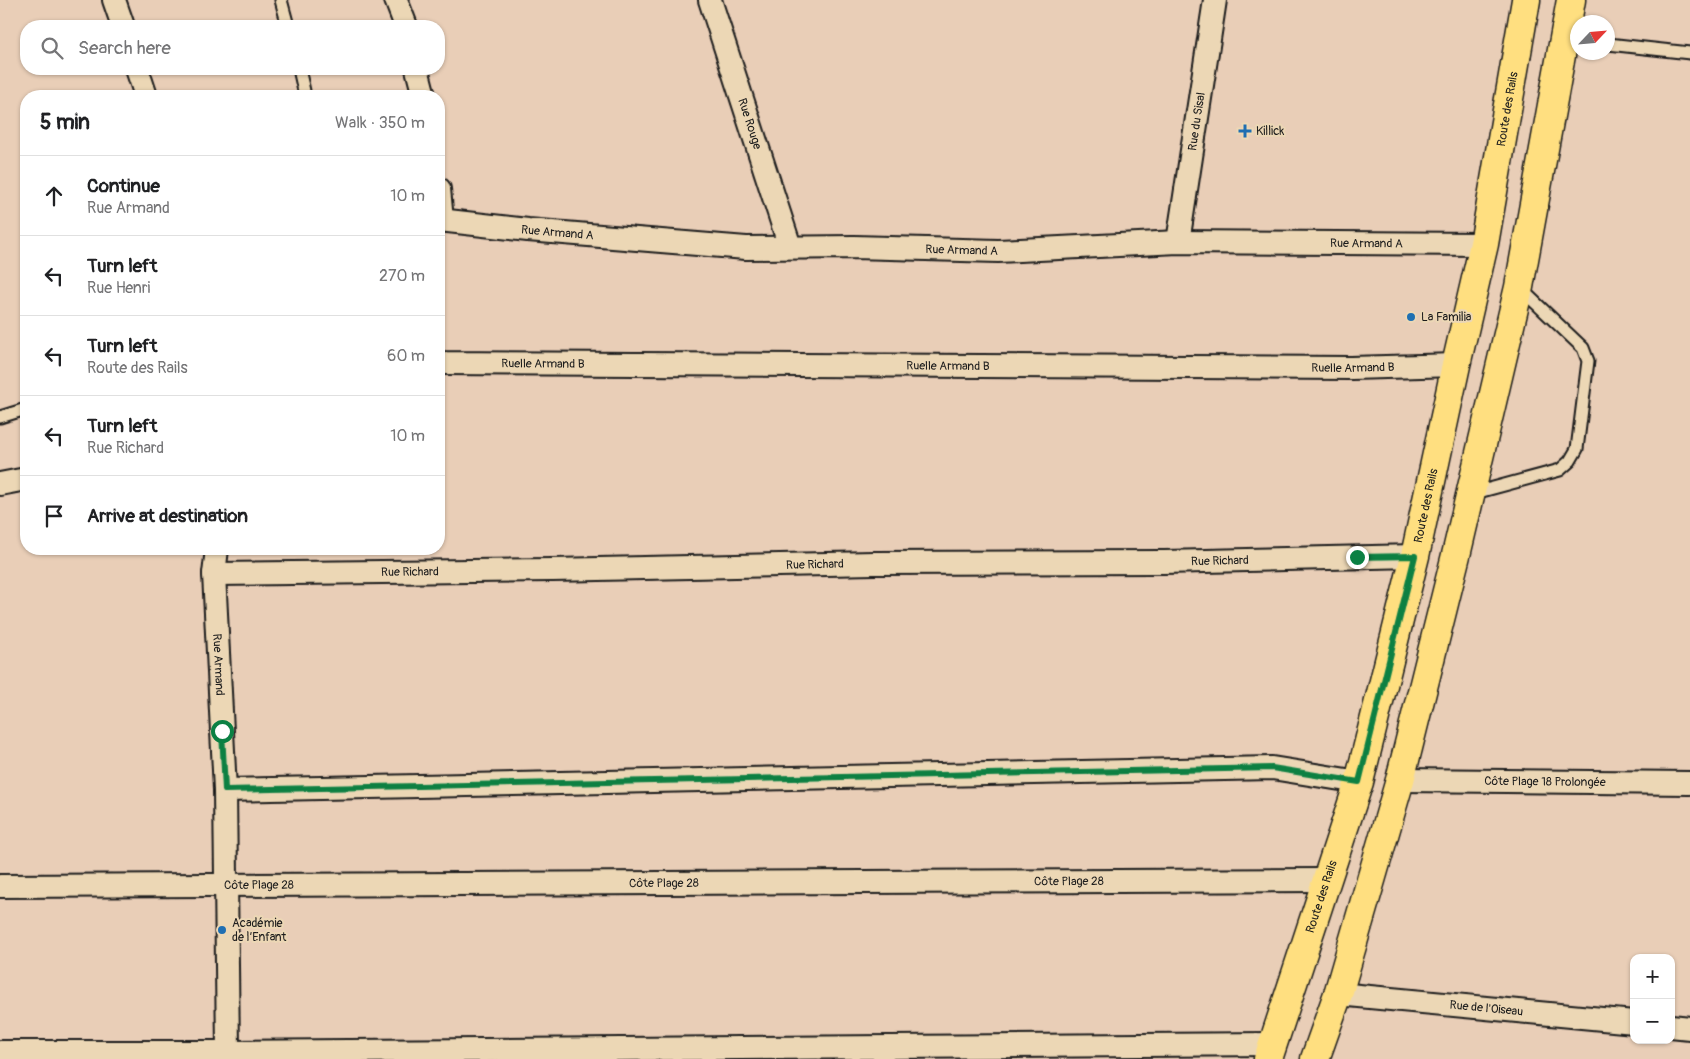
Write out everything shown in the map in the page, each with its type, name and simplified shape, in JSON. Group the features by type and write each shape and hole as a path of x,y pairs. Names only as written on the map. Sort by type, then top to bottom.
{"main road":[{"name":"Route des Rails","path":"1270,1052 1359,782 1415,556 1484,244 1526,0"},
{"path":"1571,0 1571,15"},
{"path":"1315,1059 1338,994 1400,780 1519,287 1570,39"}],"street":[{"path":"114,0 121,20"},
{"path":"396,0 404,20"},
{"name":"Rue Rouge","path":"710,0 790,247"},
{"name":"Rue du Sisal","path":"1178,242 1215,0"},
{"path":"139,75 144,90"},
{"path":"419,75 422,90"},
{"name":"Rue Armand A","path":"445,221 528,230 746,248 854,247 998,251 1178,242 1484,244"},
{"name":"Ruelle Armand B","path":"445,363 1341,368 1456,365"},
{"path":"0,484 20,480"},
{"name":"Rue Armand","path":"216,555 214,574 225,790 228,1052"},
{"name":"Rue Richard","path":"214,574 553,570 874,563 1164,562 1415,556"},
{"path":"225,790 1272,768 1359,782"},
{"name":"Côte Plage 18 Prolongée","path":"1400,780 1690,783"},
{"name":"Côte Plage 28","path":"0,886 1327,880"},
{"name":"Rue de l'Oiseau","path":"1338,994 1630,1022"},
{"path":"1675,1026 1690,1028"},
{"path":"0,1052 1270,1052"}],"lane":[{"path":"281,0 286,20"},
{"path":"1615,45 1690,53"},
{"path":"300,75 304,90"},
{"path":"1470,494 1560,470 1570,461 1577,448 1588,361 1584,348 1519,287"},
{"path":"0,417 20,411"}],"place":[{"name":"Killick","path":"1245,131"},
{"name":"La Familia","path":"1411,317"},
{"name":"Académie de l’Enfant","path":"222,930"}],"route":[{"path":"222,731 225,790 1272,768 1359,782 1415,556 1357,557"}]}
